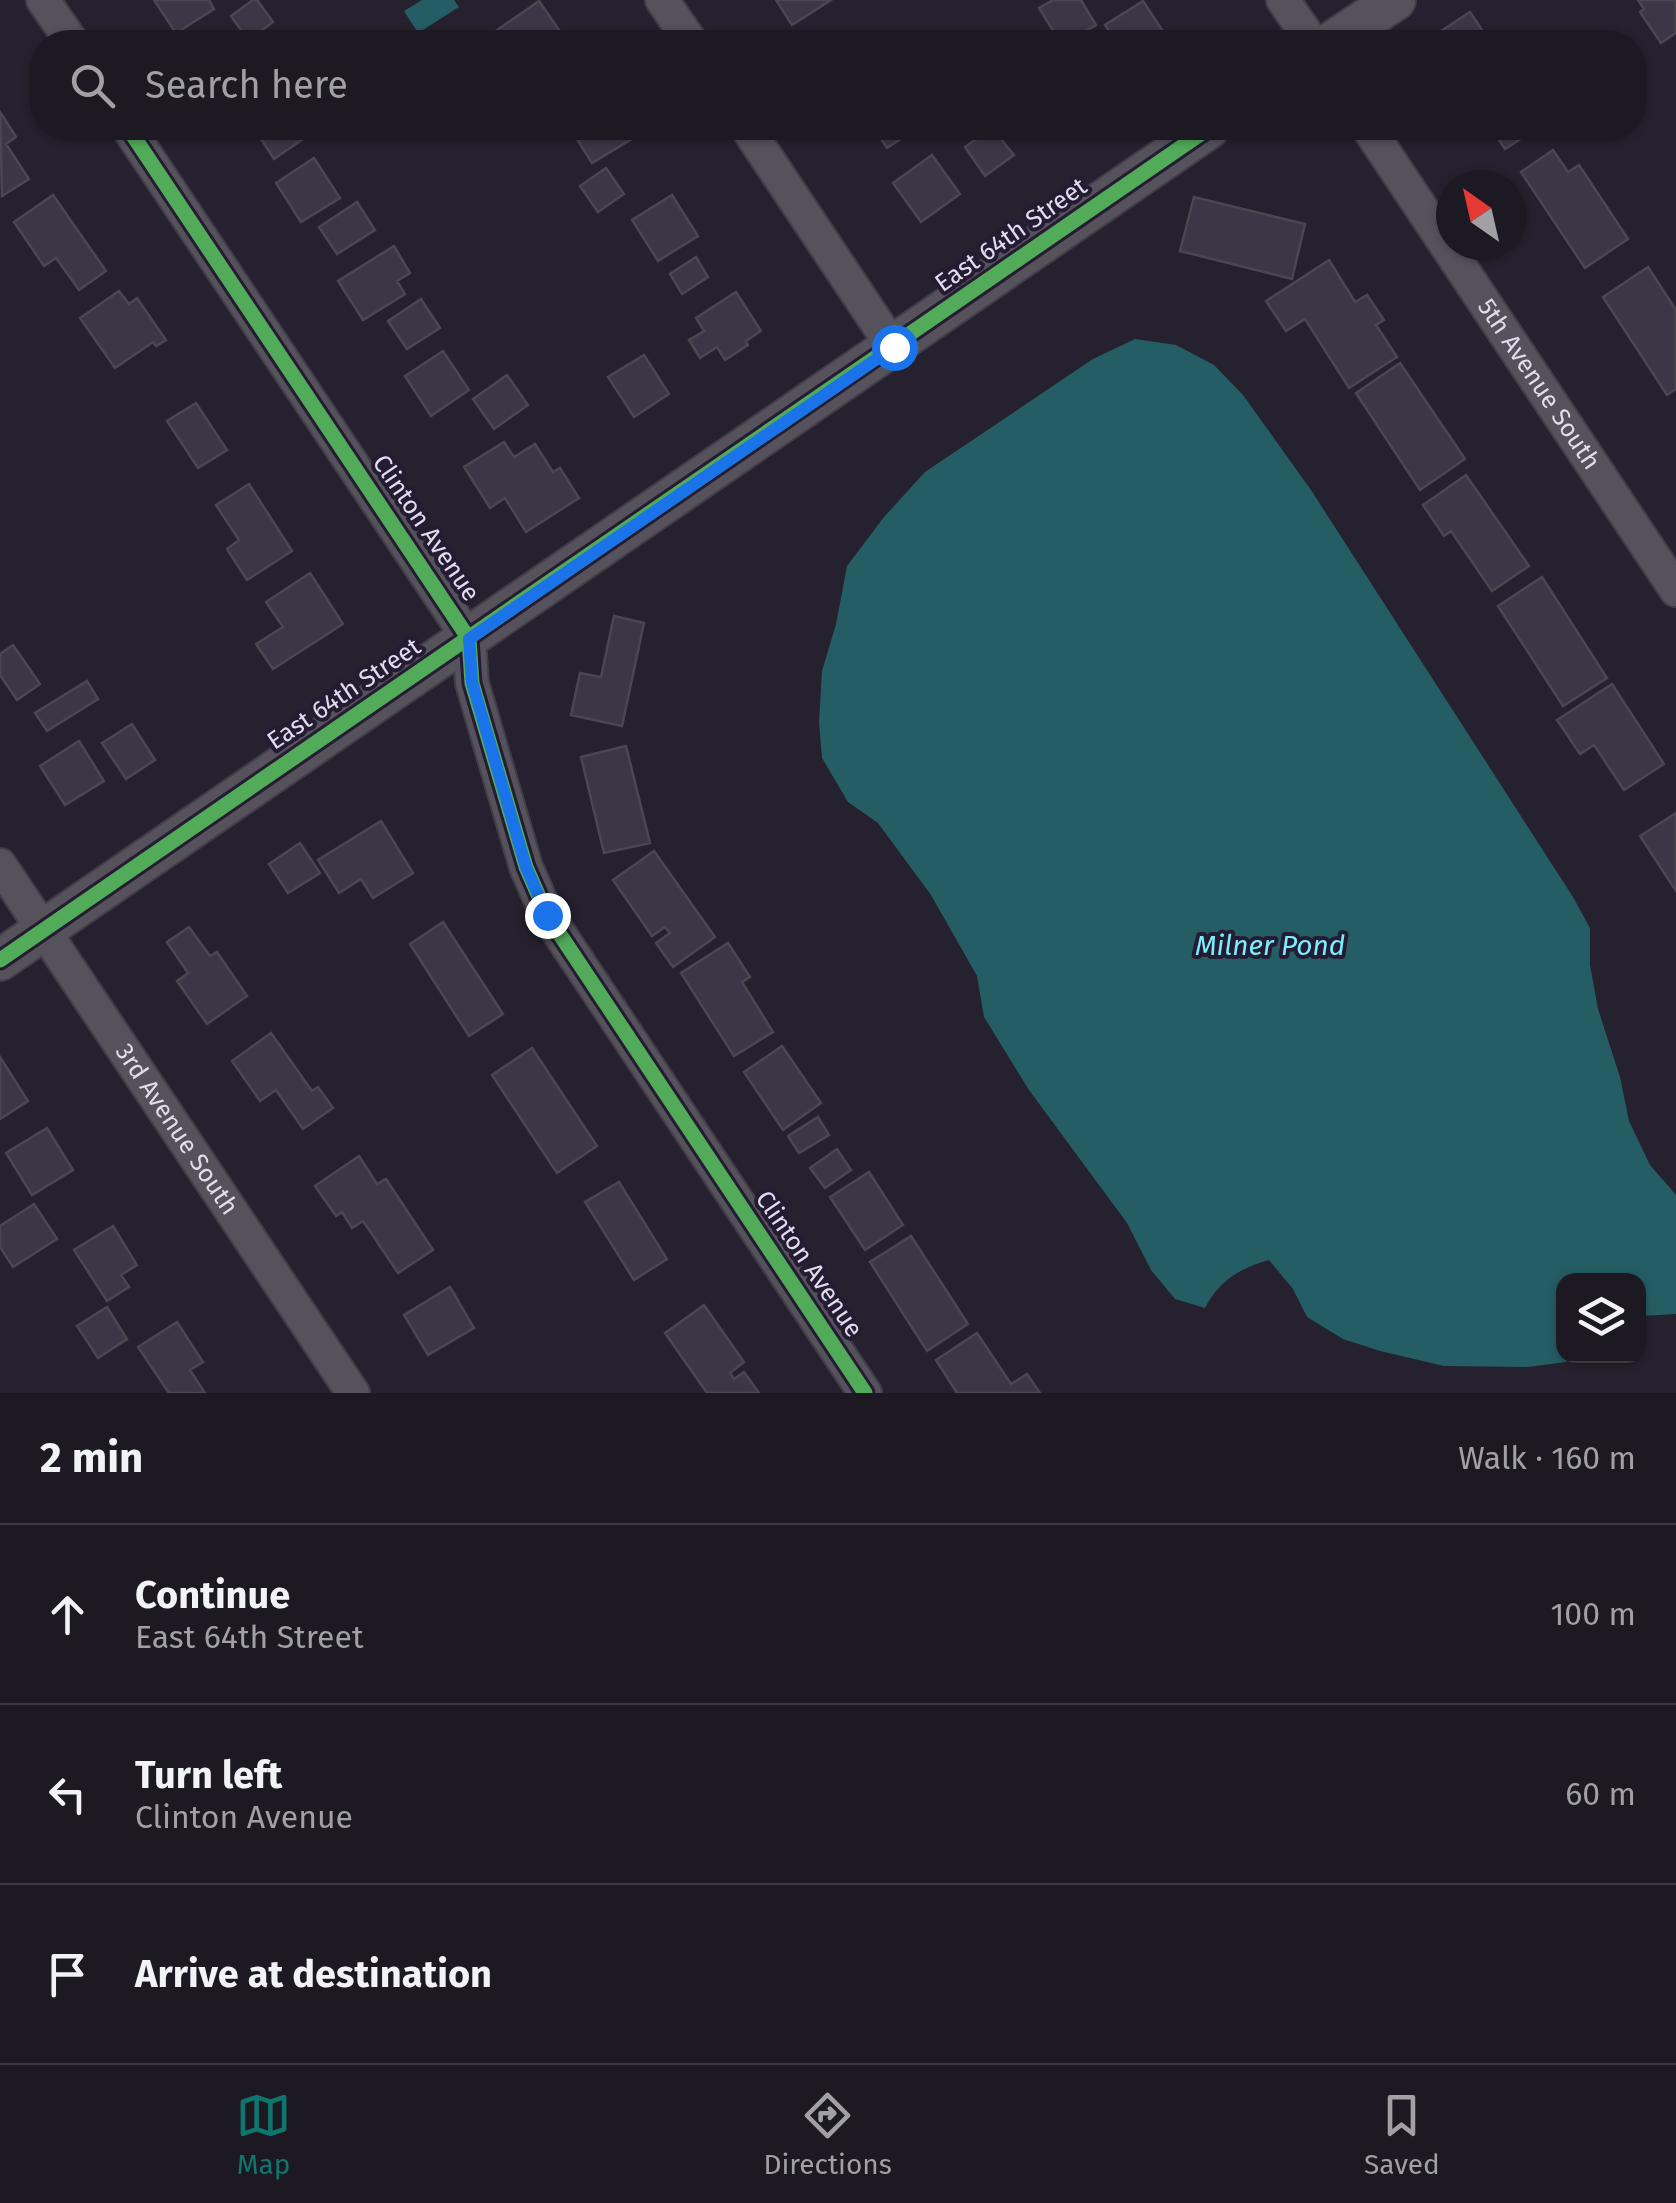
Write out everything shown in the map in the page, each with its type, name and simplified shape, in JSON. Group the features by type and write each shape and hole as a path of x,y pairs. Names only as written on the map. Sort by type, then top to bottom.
{"street":[{"path":"43,0 64,30"},
{"path":"662,0 683,30"},
{"path":"1283,0 1304,30"},
{"path":"1350,30 1395,0"},
{"name":"Clinton Avenue","path":"136,140 469,639 472,682 526,867 547,915 865,1393"},
{"path":"756,140 894,347"},
{"name":"East 64th Street","path":"0,960 1193,140"},
{"name":"5th Avenue South","path":"1376,140 1676,590"},
{"name":"3rd Avenue South","path":"0,865 353,1393"}],"water":[{"path":"422,0 454,0 459,7 423,30 416,30 404,11"},
{"name":"Milner Pond","path":"1135,339 1176,345 1214,365 1243,395 1311,490 1573,897 1590,928 1590,965 1598,1009 1620,1077 1629,1121 1650,1165 1676,1195 1676,1314 1646,1316 1646,1273 1556,1273 1558,1363 1528,1367 1444,1366 1343,1339 1307,1317 1293,1289 1269,1260 1231,1277 1205,1308 1175,1299 1151,1270 1127,1223 1029,1090 984,1017 977,976 931,895 878,823 848,802 822,758 819,722 822,671 847,566 925,472 1093,359"}],"building":[{"path":"154,0 209,0 214,9 181,30 174,30"},
{"path":"257,0 273,22 262,30 241,30 231,16"},
{"path":"776,0 831,0 792,25"},
{"path":"1053,0 1081,0 1096,25 1087,30 1053,30 1039,8"},
{"path":"1638,0 1676,0 1676,33 1661,43 1640,12 1644,9"},
{"path":"539,1 559,30 497,30"},
{"path":"1143,1 1162,30 1108,30 1105,25"},
{"path":"1470,12 1482,30 1443,30"},
{"path":"0,112 16,137 6,144 29,179 2,196"},
{"path":"262,140 302,140 274,159"},
{"path":"578,140 630,140 592,163"},
{"path":"882,140 899,140 887,148"},
{"path":"975,140 1002,140 1014,155 985,176 965,147"},
{"path":"1499,140 1519,140 1505,149"},
{"path":"1553,150 1568,172 1579,165 1628,239 1585,268 1526,180 1524,170"},
{"path":"932,155 960,194 921,222 893,183"},
{"path":"314,158 340,198 301,222 276,183"},
{"path":"606,168 624,194 598,212 580,186"},
{"path":"53,195 106,271 79,290 56,258 44,266 14,222"},
{"path":"672,195 698,236 658,261 632,220"},
{"path":"1194,197 1305,224 1292,279 1180,251"},
{"path":"357,202 375,230 337,254 319,227"},
{"path":"394,246 410,273 397,281 405,294 363,320 338,281"},
{"path":"696,257 708,277 682,294 670,274"},
{"path":"1329,260 1355,302 1367,295 1384,320 1376,325 1397,357 1349,388 1305,319 1286,331 1266,301"},
{"path":"1648,267 1676,310 1676,389 1667,395 1603,297"},
{"path":"119,291 129,304 137,298 166,340 156,346 153,342 115,368 80,318"},
{"path":"736,292 761,331 725,360 717,347 700,358 689,340 704,331 696,318"},
{"path":"421,299 440,328 407,349 388,321"},
{"path":"443,351 469,390 431,416 405,376"},
{"path":"644,355 669,394 634,417 608,377"},
{"path":"1400,363 1465,459 1420,490 1356,393"},
{"path":"507,375 528,405 494,429 473,399"},
{"path":"196,403 227,450 198,468 167,421"},
{"path":"504,442 514,457 535,444 553,472 560,468 579,498 526,532 505,498 490,508 464,467"},
{"path":"1466,475 1529,566 1492,591 1451,531 1444,536 1423,505"},
{"path":"249,484 292,551 247,580 227,549 239,540 216,505"},
{"path":"310,573 343,624 273,669 256,644 283,627 266,602"},
{"path":"1542,577 1607,678 1563,706 1498,606"},
{"path":"614,616 644,623 622,726 571,715 580,673 601,677"},
{"path":"13,645 40,684 17,700 0,675 0,654"},
{"path":"87,681 98,699 47,731 35,713"},
{"path":"1612,684 1664,764 1624,790 1594,745 1580,754 1557,720"},
{"path":"132,724 155,760 126,779 102,743"},
{"path":"79,741 104,781 65,805 40,766"},
{"path":"626,746 650,843 604,853 581,757"},
{"path":"1676,813 1676,891 1640,836"},
{"path":"381,821 413,873 373,898 361,879 339,893 318,860"},
{"path":"300,843 320,873 288,893 269,864"},
{"path":"654,851 715,937 673,967 656,943 670,933 665,927 652,936 613,880"},
{"path":"443,922 503,1014 469,1036 410,944"},
{"path":"189,927 210,956 217,952 247,996 207,1024 177,981 188,973 167,942"},
{"path":"728,943 750,977 742,982 773,1032 734,1056 681,973"},
{"path":"271,1033 312,1091 318,1087 333,1108 303,1129 276,1090 260,1101 232,1061"},
{"path":"782,1046 821,1103 783,1130 744,1072"},
{"path":"532,1048 597,1146 557,1173 492,1075"},
{"path":"0,1057 28,1101 0,1119"},
{"path":"818,1117 829,1135 799,1153 788,1136"},
{"path":"47,1128 73,1170 32,1195 6,1153"},
{"path":"837,1149 851,1170 825,1188 810,1168"},
{"path":"359,1156 377,1184 386,1179 433,1250 398,1273 363,1221 352,1228 342,1212 336,1216 315,1186"},
{"path":"869,1172 903,1225 865,1250 830,1197"},
{"path":"619,1182 667,1259 634,1280 585,1202"},
{"path":"34,1204 57,1239 13,1267 0,1247 0,1226"},
{"path":"113,1226 137,1265 121,1275 129,1287 107,1301 74,1250"},
{"path":"911,1236 968,1324 927,1351 870,1262"},
{"path":"450,1287 474,1328 428,1355 404,1315"},
{"path":"704,1305 744,1362 730,1373 734,1379 744,1372 759,1393 707,1393 665,1333"},
{"path":"107,1307 127,1339 98,1358 77,1326"},
{"path":"177,1322 203,1362 190,1370 205,1393 169,1393 138,1347"},
{"path":"977,1333 1011,1384 1027,1374 1040,1393 957,1393 936,1360"}],"cycle path":[{"path":"136,140 469,639 472,683 526,867 547,915 865,1393"},
{"path":"0,960 1192,140"}],"route":[{"path":"547,915 526,867 472,682 469,639 894,347"}]}
